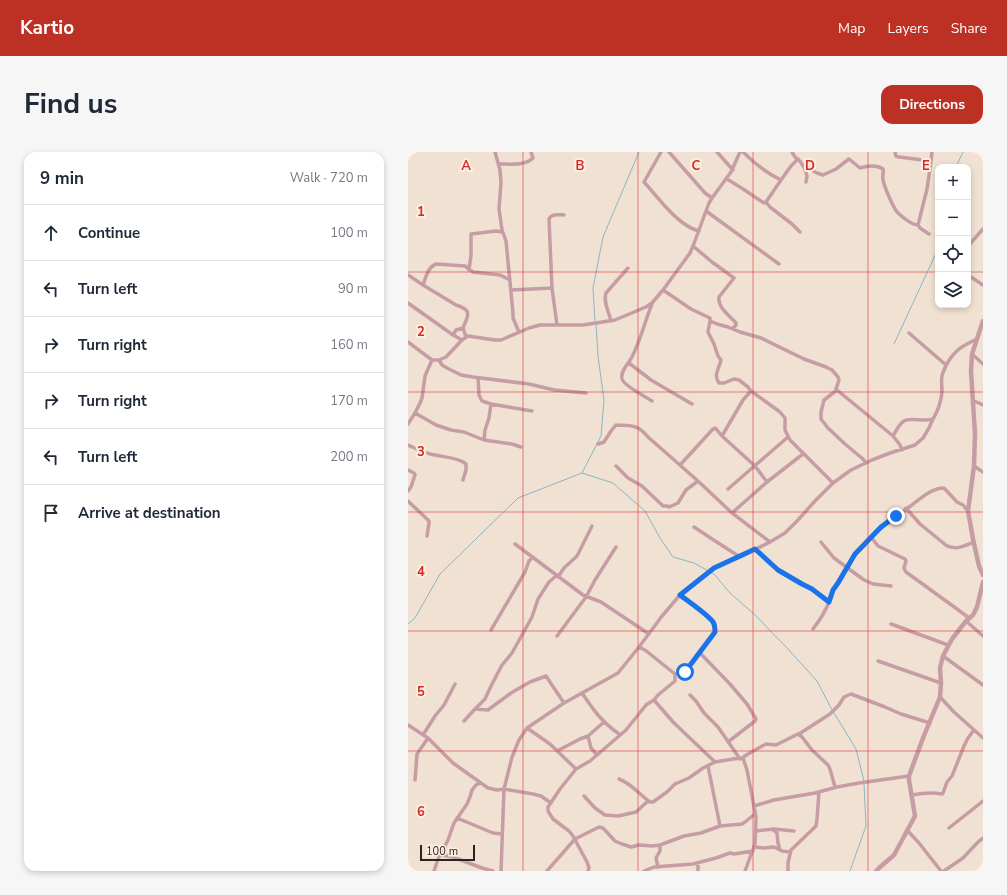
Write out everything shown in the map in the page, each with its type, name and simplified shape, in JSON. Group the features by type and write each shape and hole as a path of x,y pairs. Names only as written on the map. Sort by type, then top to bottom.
{"street":[{"path":"495,152 500,170 501,182 499,209 502,232 506,241 513,318 519,332"},
{"path":"499,164 525,163 533,158 531,152"},
{"path":"660,152 644,182 680,221 699,231"},
{"path":"669,152 705,193 712,198"},
{"path":"717,152 733,170"},
{"path":"408,342 432,360 439,360 446,357 462,340 468,336 501,340 540,325 583,325 611,321 632,314 646,307 663,290 680,268 693,246 712,198 733,170 740,152"},
{"path":"743,152 753,162 780,180"},
{"path":"792,152 806,171 806,182"},
{"path":"895,152 896,156 899,157 931,161"},
{"path":"918,225 927,189 932,152"},
{"path":"766,202 780,180 798,159"},
{"path":"803,166 823,175 836,169 849,159 860,168 865,166 880,166 883,169 884,174 882,179 896,211 929,234"},
{"path":"727,179 762,202 766,202 800,232"},
{"path":"706,211 779,264"},
{"path":"557,325 552,288 549,218 552,215 564,215"},
{"path":"971,243 983,229"},
{"path":"469,270 471,249 470,234 496,231 502,232"},
{"path":"693,246 734,278 718,300 736,323 733,328"},
{"path":"423,285 428,271 434,264 465,266 473,272 500,275 510,280"},
{"path":"611,321 605,295 628,268"},
{"path":"408,274 423,285 467,311 468,318 463,328 466,337"},
{"path":"971,277 983,285"},
{"path":"511,290 552,288"},
{"path":"663,290 691,309 710,318 708,332 721,360 715,376 717,381 719,383 724,383 734,379 739,380 751,391 780,412 785,418 785,430 788,437 833,483"},
{"path":"652,302 639,342 629,363 622,372 623,380 626,384 652,401"},
{"path":"408,303 462,340"},
{"path":"983,321 972,354 971,371 976,434 974,466 968,511 979,566 983,575"},
{"path":"710,322 761,338 804,359 832,370 839,380 836,388 837,390 824,400 821,419 844,444 863,458 866,463"},
{"path":"453,335 456,330 463,328"},
{"path":"908,333 946,365"},
{"path":"501,871 504,789 518,740 527,728 564,703 618,672 680,595 714,568 770,542 785,532 833,483 851,470 890,453 915,445 923,438 936,414 941,398 942,376 946,365 953,354 977,339"},
{"path":"972,354 983,364"},
{"path":"408,424 422,398 425,376 432,360"},
{"path":"439,360 442,365 461,375 530,384 554,390 586,393"},
{"path":"629,363 651,380 692,404"},
{"path":"478,378 479,395 482,402 532,411"},
{"path":"837,390 893,436 902,450"},
{"path":"722,436 743,400 751,391"},
{"path":"974,401 983,405"},
{"path":"484,440 491,404"},
{"path":"415,413 436,425 451,430 464,432 484,440 512,444 521,447"},
{"path":"893,436 898,427 908,419 926,421 933,419"},
{"path":"598,444 604,442 616,425 633,426 642,430 732,513 770,542"},
{"path":"680,465 715,428 755,466 767,482"},
{"path":"728,489 788,437"},
{"path":"408,445 435,455 463,461 466,464 466,470 463,480"},
{"path":"732,513 767,482 803,454"},
{"path":"616,466 628,478 642,486 664,506 669,507 678,503 686,490 698,481"},
{"path":"974,466 983,472"},
{"path":"408,470 415,475 408,491"},
{"path":"813,629 820,621 833,590 855,554 885,524 906,508 932,491 944,488 968,511"},
{"path":"408,501 429,521 430,523 427,536"},
{"path":"906,508 920,524 947,546 958,548 974,542"},
{"path":"464,721 485,699 502,665 512,653 532,617 538,599 550,582 558,576 577,556 592,526"},
{"path":"694,527 740,557"},
{"path":"871,537 878,546 905,559 906,561 904,568 906,572 957,609 983,636"},
{"path":"821,542 834,558 864,580 873,584 891,586"},
{"path":"515,544 586,597 601,602 649,634"},
{"path":"557,636 586,597 616,547"},
{"path":"755,549 778,570 812,589 829,602"},
{"path":"491,630 525,572 529,561 533,557"},
{"path":"876,871 894,855 915,816 909,780 940,697 940,668 943,656 952,639 973,615 977,607 983,582"},
{"path":"639,647 645,650 675,674 685,672 715,632 714,625 710,619 680,595"},
{"path":"891,624 948,645"},
{"path":"699,652 730,684 747,704 756,719 728,742"},
{"path":"943,656 983,685"},
{"path":"878,660 941,683"},
{"path":"588,871 589,868 587,862 575,840 569,831 556,822 547,809 576,769 590,761 619,734 626,730 646,705 654,700 675,681 675,674"},
{"path":"475,709 488,710 511,693 530,682 546,676 564,703"},
{"path":"423,735 427,727 444,705 455,684"},
{"path":"582,693 596,714 619,734"},
{"path":"619,779 625,781 648,801 653,802 675,784 689,778 715,762 741,758 766,744 776,745 796,734 799,734 830,714 839,705 844,697 851,694 901,714 930,723"},
{"path":"690,695 704,713 718,727 741,758 747,770 754,806 756,831 754,849 745,870 739,871"},
{"path":"940,697 983,738"},
{"path":"654,700 673,722 715,762"},
{"path":"558,751 588,736 604,722"},
{"path":"408,725 428,738 453,763 485,787 537,795 545,798 551,803"},
{"path":"527,728 550,744 576,769"},
{"path":"912,795 943,793 947,782 952,776 964,746 974,730"},
{"path":"799,734 812,750 828,765 835,787"},
{"path":"588,736 591,748 597,755"},
{"path":"415,780 417,754 428,738"},
{"path":"708,766 720,826"},
{"path":"754,806 774,800 819,792 835,787 910,776"},
{"path":"434,871 457,818 470,797 472,790 480,783"},
{"path":"788,871 790,852 816,826 818,819 819,792"},
{"path":"584,796 595,808 605,815 618,816 636,812 648,801"},
{"path":"949,828 983,801"},
{"path":"547,871 575,840 596,828 601,827 615,841 631,847 639,845 652,846 660,845 684,836 701,833 720,826 742,824 755,814"},
{"path":"457,818 493,834 502,834"},
{"path":"772,829 777,833 781,851"},
{"path":"756,831 772,829 794,831"},
{"path":"907,830 943,871 963,858 983,838"},
{"path":"658,867 656,858 660,850 660,845"},
{"path":"644,871 654,867 698,863 730,853 734,854 754,849 774,847 781,851 790,852"},
{"path":"441,854 493,871"},
{"path":"698,863 698,871"}],"waterway":[{"path":"595,321 593,288 603,237 639,152"},
{"path":"957,164 963,152"},
{"path":"894,344 935,255"},
{"path":"408,624 415,618 440,574 518,498 582,473 601,436 604,400 598,356 596,324"},
{"path":"582,473 613,483 645,511 660,538 673,557 694,563 714,574 730,593 754,614 787,648 817,681 831,708 856,749 864,781"},
{"path":"850,871 866,826 864,784"}],"route":[{"path":"685,672 688,670 716,629 710,619 680,595 714,568 755,549 778,570 812,589 829,602 833,590 855,554 881,527 896,516"}]}
